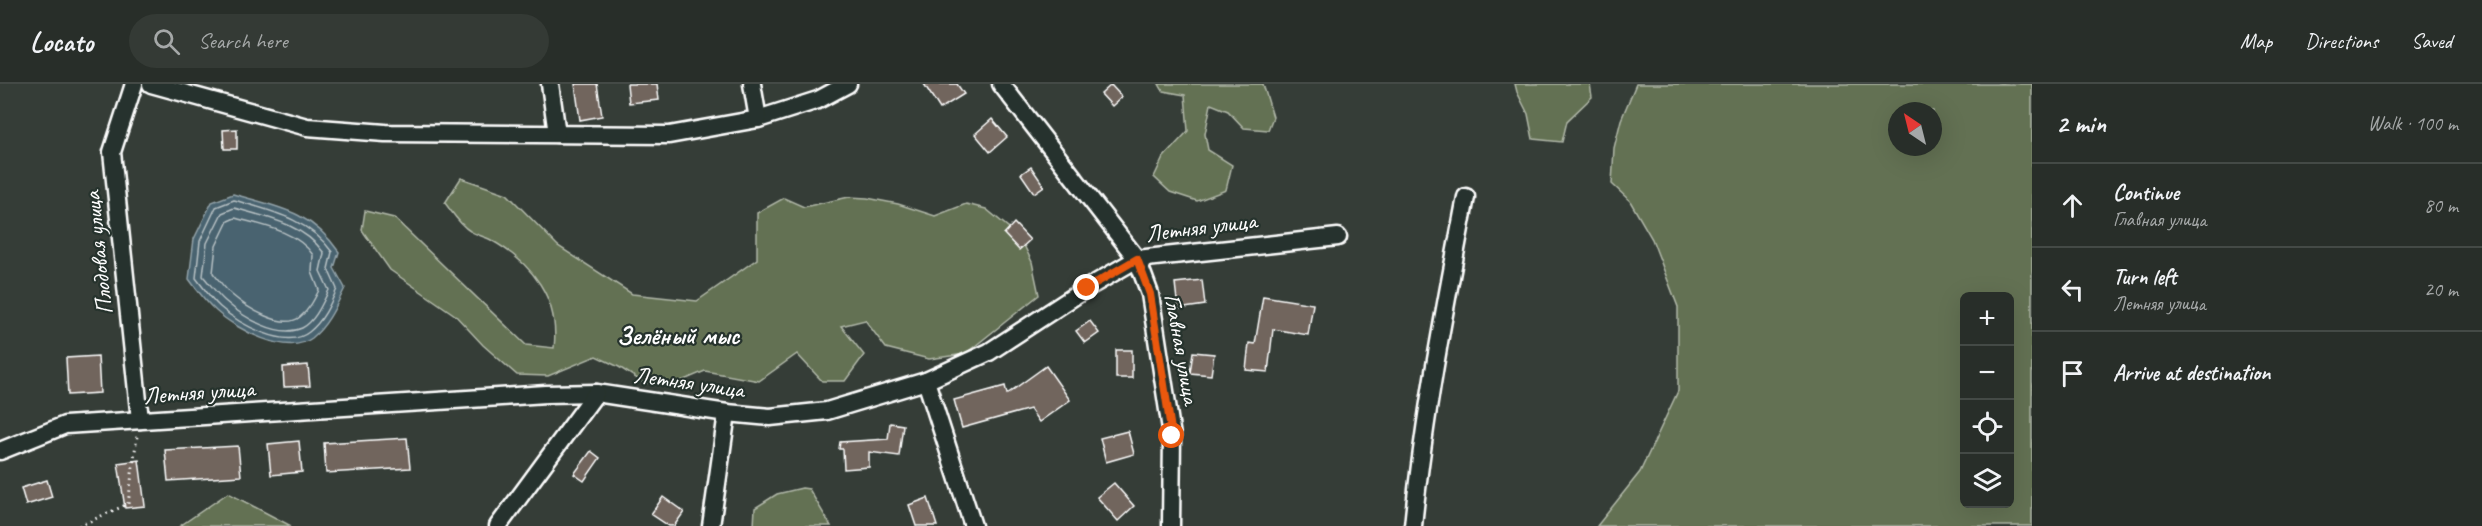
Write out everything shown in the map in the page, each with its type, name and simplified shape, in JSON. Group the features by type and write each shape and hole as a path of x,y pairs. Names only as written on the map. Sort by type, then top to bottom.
{"street":[{"name":"Плодовая улица","path":"134,84 112,152 140,420"},
{"path":"152,84 307,127 385,133 669,135 758,119 818,100 848,84"},
{"path":"550,84 557,134"},
{"path":"752,84 758,119"},
{"name":"Главная улица","path":"1001,84 1137,259 1150,294 1172,436 1171,526"},
{"path":"1413,526 1434,361 1466,197"},
{"name":"Летняя улица","path":"0,451 65,425 546,394 596,393 727,413 770,417 827,411 926,381 989,352 1087,288 1137,259 1338,237"},
{"path":"926,381 973,526"},
{"path":"498,526 596,393"},
{"path":"711,526 727,413"}],"path":[{"path":"79,526 128,504 140,420"}],"green space":[{"path":"1159,84 1263,84 1273,117 1268,130 1244,128 1228,111 1211,104 1205,134 1208,150 1232,165 1226,190 1197,201 1170,192 1154,177 1163,158 1188,131 1185,95 1163,91"},
{"path":"1515,84 1590,84 1592,97 1567,121 1562,142 1533,139 1528,114"},
{"path":"1636,84 2032,84 2032,526 1597,526 1640,472 1678,391 1678,307 1652,239 1630,201 1612,184 1614,148 1621,120"},
{"path":"461,178 507,194 558,246 632,294 697,301 757,259 757,213 784,198 804,207 849,197 898,204 935,216 966,204 986,209 1020,237 1032,262 1039,295 965,354 929,359 886,348 865,320 841,326 864,355 845,381 822,381 797,354 759,381 705,371 677,383 644,383 596,356 548,376 517,375 483,345 455,315 390,270 362,230 365,211 394,218 526,345 554,348 555,330 548,298 531,271 506,249 466,228 445,203"},
{"path":"802,488 809,489 831,526 754,526 755,508 777,494"},
{"path":"228,493 291,526 180,526"}],"water":[{"path":"233,194 279,207 305,219 317,227 339,252 334,268 345,288 327,321 312,338 302,343 276,343 249,332 216,311 189,279 194,239 212,202"}],"building":[{"path":"575,84 597,84 602,116 580,120"},
{"path":"627,84 657,84 659,100 629,103"},
{"path":"924,84 957,84 964,94 940,109"},
{"path":"1111,85 1122,97 1112,106 1101,94"},
{"path":"992,119 1007,137 990,152 975,134"},
{"path":"237,129 237,149 224,149 223,130"},
{"path":"1031,167 1044,186 1034,193 1021,174"},
{"path":"1014,223 1030,240 1019,250 1004,234"},
{"path":"1202,280 1205,305 1178,309 1175,283"},
{"path":"1263,296 1313,304 1308,335 1273,329 1268,372 1246,370 1249,343 1255,344"},
{"path":"1090,321 1099,333 1085,343 1076,331"},
{"path":"1116,350 1132,350 1132,378 1116,378"},
{"path":"1193,352 1214,354 1211,375 1190,373"},
{"path":"98,356 100,393 68,395 66,358"},
{"path":"308,365 310,386 284,387 283,367"},
{"path":"1046,366 1070,400 1039,422 1030,409 962,428 954,400 1005,386 1007,394"},
{"path":"890,423 903,425 899,456 869,452 869,467 844,469 843,449 839,449 840,442 888,439"},
{"path":"1128,431 1134,454 1106,462 1100,438"},
{"path":"407,438 410,468 326,473 324,443"},
{"path":"299,441 302,472 271,475 268,444"},
{"path":"238,446 241,476 168,481 165,450"},
{"path":"591,451 600,458 584,481 574,474"},
{"path":"139,460 145,506 125,508 118,463"},
{"path":"47,480 52,497 26,505 21,488"},
{"path":"1114,483 1134,506 1118,521 1097,497"},
{"path":"663,497 684,512 674,526 669,526 651,514"},
{"path":"928,498 937,526 916,526 909,505"}],"district":[{"name":"Зелёный мыс","path":"678,335"}],"route":[{"path":"1087,288 1137,259 1150,294 1172,436"}]}
